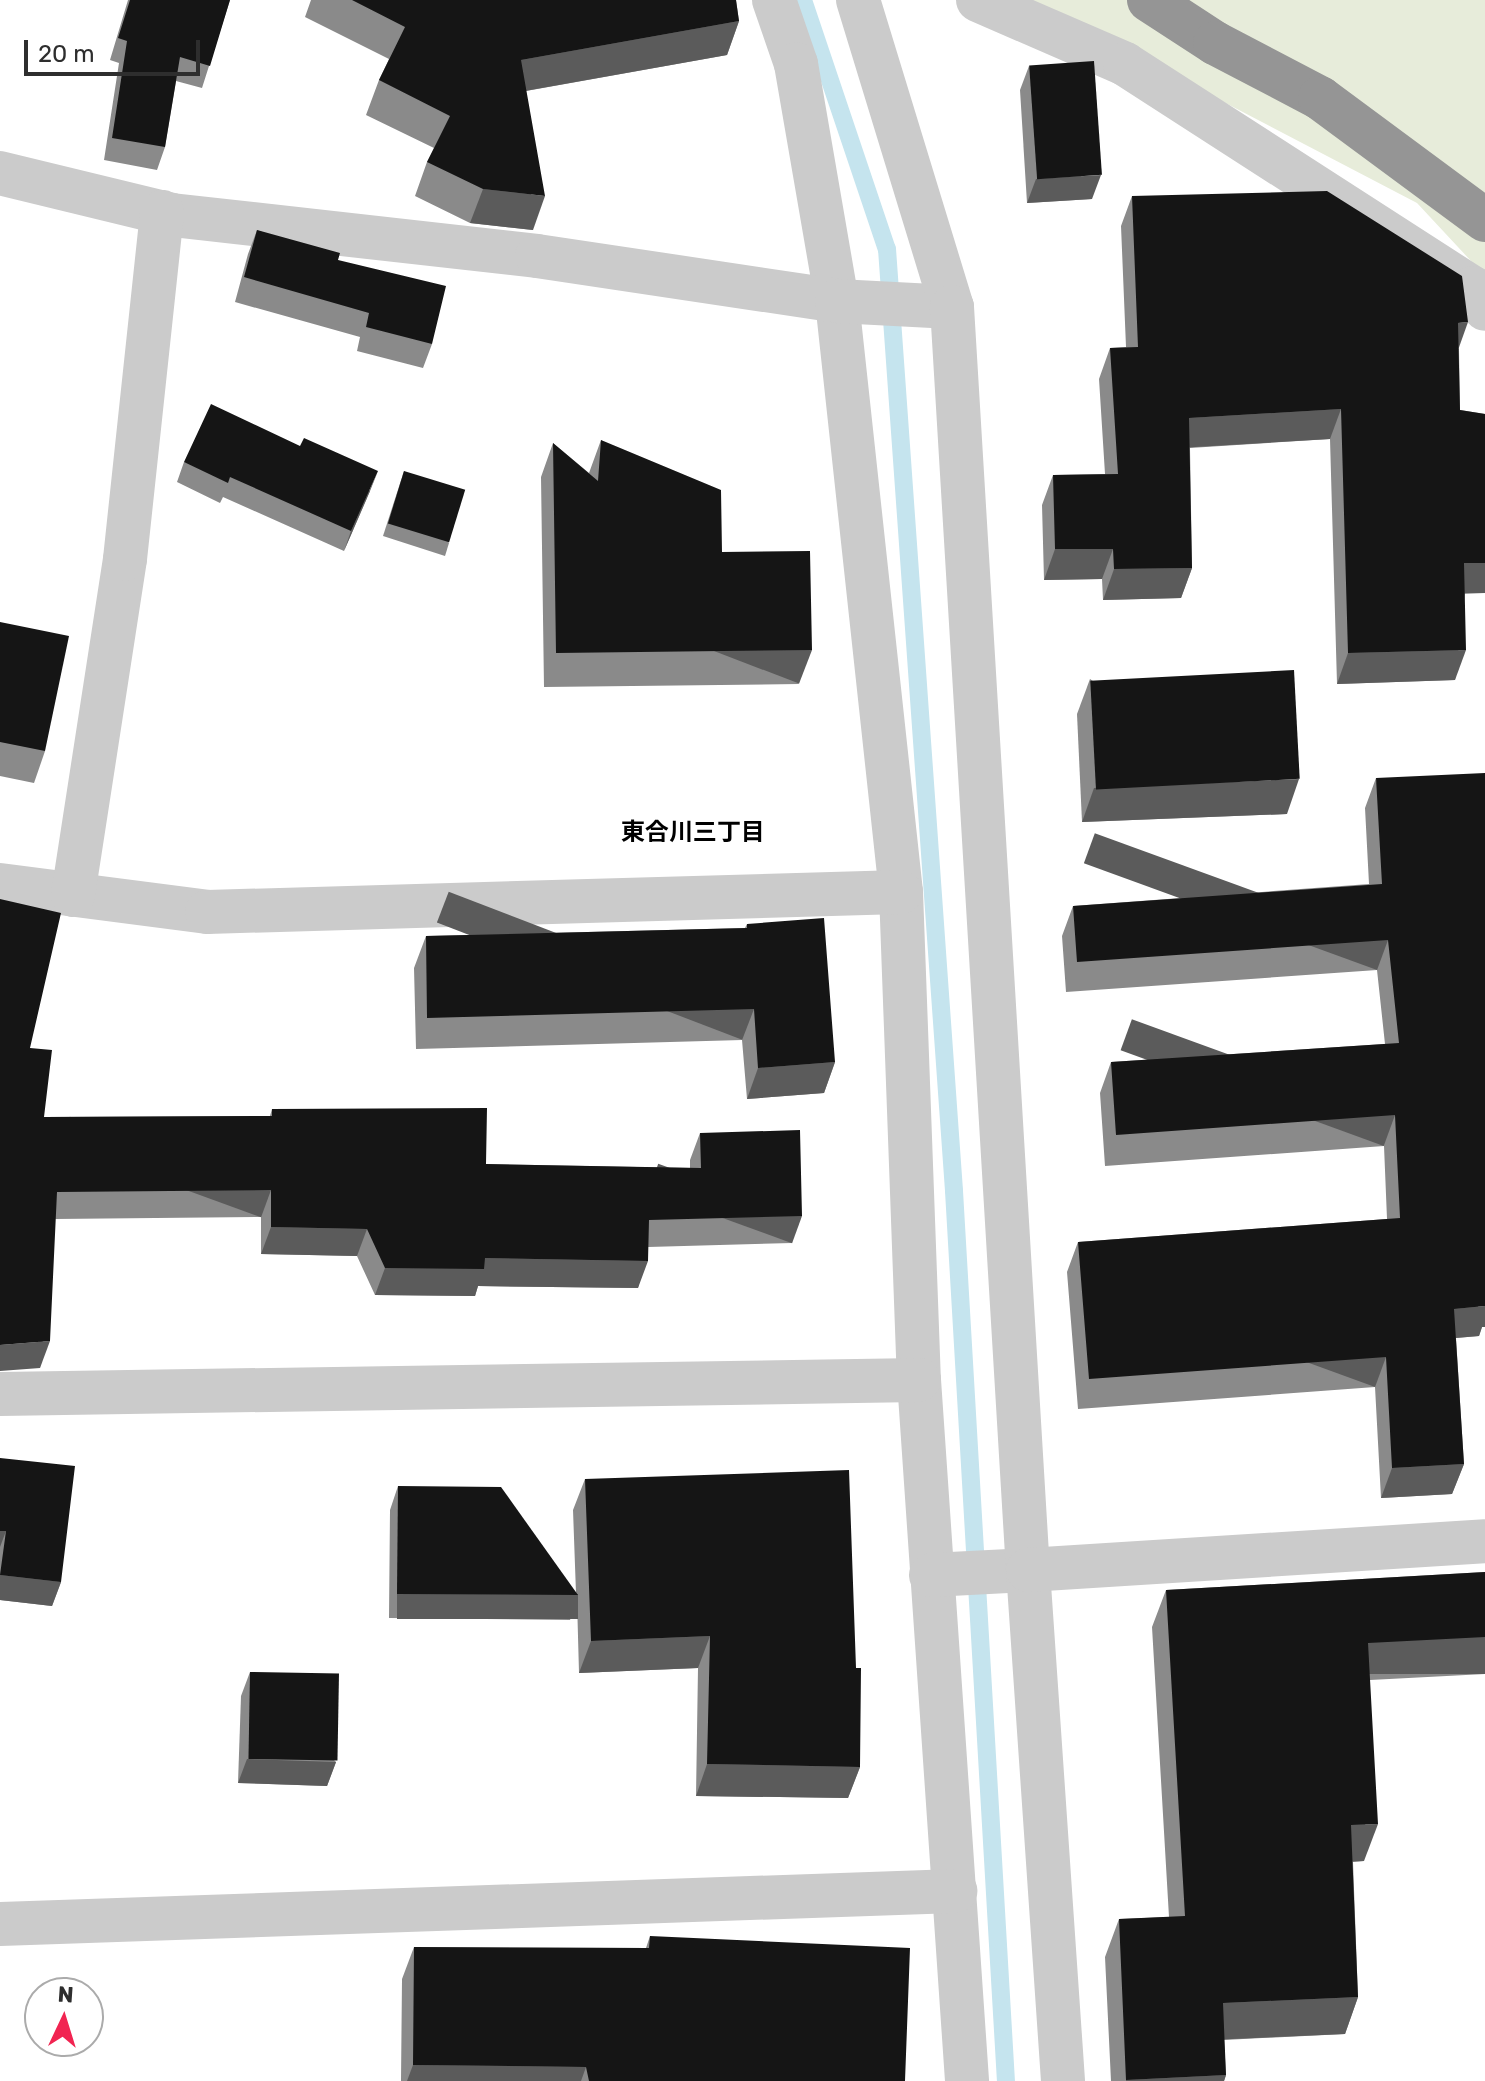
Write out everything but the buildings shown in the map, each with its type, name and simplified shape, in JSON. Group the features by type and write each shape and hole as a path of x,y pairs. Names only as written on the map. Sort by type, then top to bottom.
{"highway":[{"path":"1149,0 1215,43 1320,98 1485,220"}],"street":[{"path":"774,0 796,64 837,301 901,892 919,1380 967,2081"},
{"path":"858,0 952,307 1028,1570 1063,2081"},
{"path":"978,0 1125,64 1473,288 1485,309"},
{"path":"0,173 162,212 537,256 837,301 952,307"},
{"path":"73,895 125,559 162,212"},
{"path":"0,885 207,912 901,892"},
{"path":"0,1394 919,1380"},
{"path":"931,1575 1485,1541"},
{"path":"0,1924 955,1891"}],"green space":[{"path":"1028,0 1485,0 1485,276 1417,203"}],"waterway":[{"path":"803,0 887,249 954,1191 1006,2081"}],"district":[{"name":"東合川三丁目","path":"693,833"}]}
